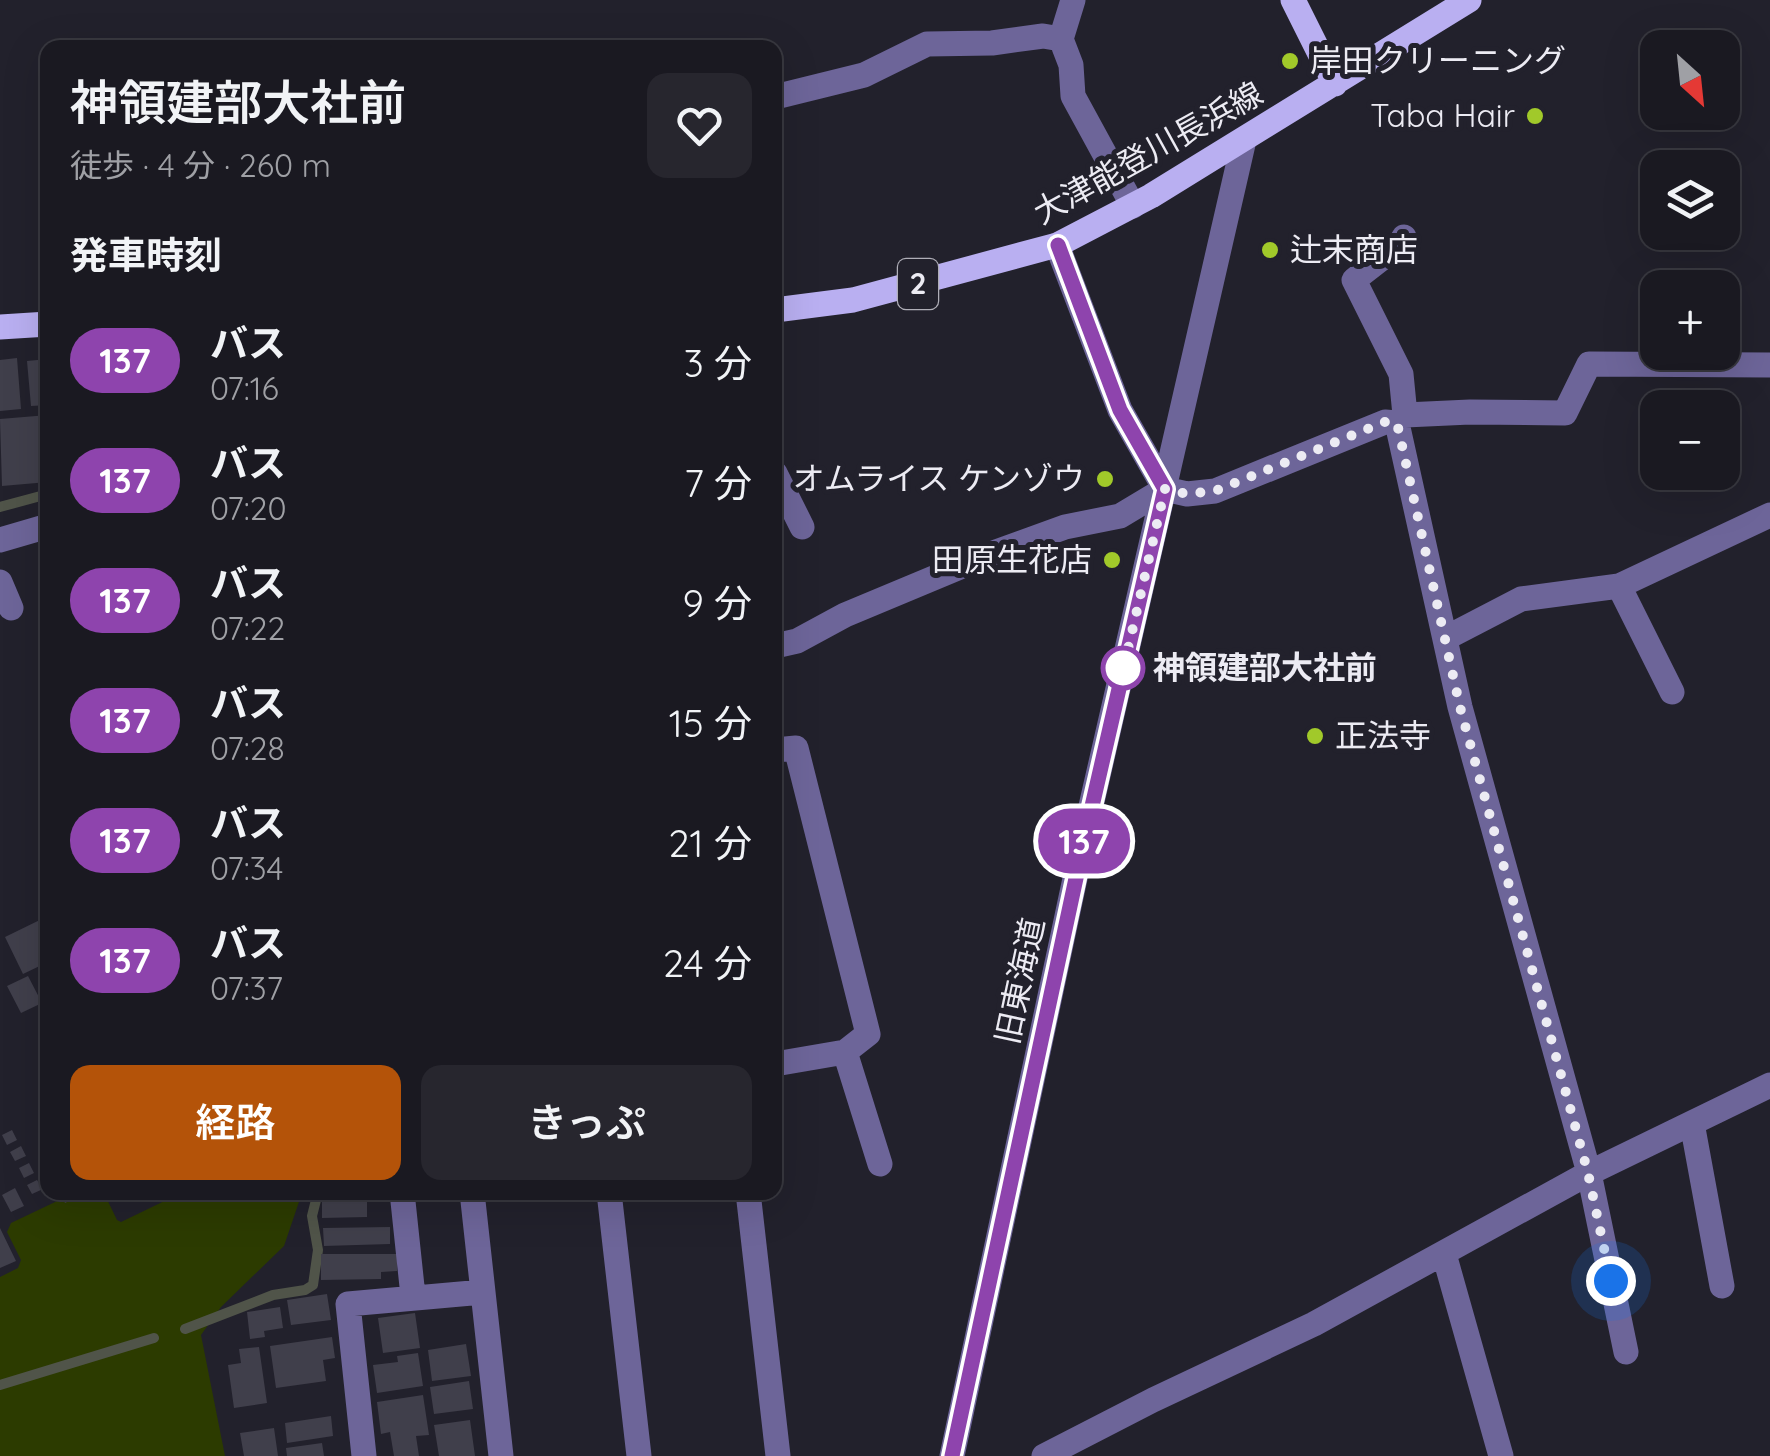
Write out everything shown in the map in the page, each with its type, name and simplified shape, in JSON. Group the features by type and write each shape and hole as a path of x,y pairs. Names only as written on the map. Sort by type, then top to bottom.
{"main road":[{"path":"1293,0 1335,84"},
{"name":"大津能登川長浜線","path":"782,309 853,300 1058,245 1244,140 1469,0"},
{"path":"0,327 40,324"}],"street":[{"path":"1074,0 1061,39 1071,65 1073,96 1132,206"},
{"path":"782,96 864,74 927,44 992,43 1043,36 1061,39"},
{"name":"旧東海道","path":"952,1456 1084,841 1244,140"},
{"path":"1404,237 1354,280 1401,374 1401,419 1460,707 1588,1173 1626,1352"},
{"path":"1058,245 1120,410 1165,489"},
{"path":"782,644 996,552 1064,527 1120,516 1165,489 1187,494 1215,491 1385,422 1470,412 1566,412 1589,364 1770,365"},
{"path":"782,487 802,527"},
{"path":"1446,638 1521,599 1619,586 1770,515"},
{"path":"0,540 40,528"},
{"path":"0,582 11,608"},
{"path":"1619,586 1672,692"},
{"path":"782,749 796,748 868,1034 845,1052 782,1063"},
{"path":"845,1052 880,1164"},
{"path":"1044,1456 1314,1324 1588,1173 1770,1085"},
{"path":"1692,1123 1722,1286"},
{"path":"403,1200 414,1296"},
{"path":"473,1200 501,1456"},
{"path":"610,1200 640,1456"},
{"path":"749,1200 778,1456"},
{"path":"1444,1254 1501,1456"},
{"path":"364,1456 348,1304 483,1292"}],"green space":[{"path":"59,1200 107,1200 121,1222 167,1200 300,1200 284,1246 221,1307 201,1335 225,1456 0,1456 0,1277 18,1268 21,1260 7,1232 11,1223"}],"building":[{"path":"17,358 21,409 0,411 0,360"},
{"path":"40,360 40,405 31,406 27,361"},
{"path":"40,416 40,483 2,486 0,419"},
{"path":"40,920 40,966 23,974 5,937"},
{"path":"28,976 40,1004 21,1013 7,986"},
{"path":"12,1130 17,1140 7,1145 2,1135"},
{"path":"21,1146 26,1156 15,1161 10,1152"},
{"path":"29,1163 34,1173 24,1178 19,1168"},
{"path":"37,1180 40,1190 32,1194 27,1185"},
{"path":"15,1188 24,1206 11,1212 2,1195"},
{"path":"322,1201 367,1201 367,1217 322,1218"},
{"path":"390,1227 390,1244 324,1246 323,1228"},
{"path":"0,1228 16,1261 0,1268"},
{"path":"321,1254 397,1254 397,1271 381,1272 381,1279 321,1280"},
{"path":"327,1294 331,1320 291,1325 287,1300"},
{"path":"280,1307 283,1328 264,1331 265,1337 250,1339 247,1312"},
{"path":"415,1313 420,1348 383,1353 378,1318"},
{"path":"332,1337 335,1358 323,1360 326,1381 276,1388 270,1346"},
{"path":"466,1344 471,1376 432,1381 428,1350"},
{"path":"259,1347 267,1403 234,1408 228,1365 241,1363 239,1349"},
{"path":"418,1353 423,1386 377,1393 373,1365 398,1362 397,1356"},
{"path":"469,1381 473,1409 434,1414 430,1387"},
{"path":"423,1395 429,1435 416,1436 419,1456 394,1456 390,1432 381,1434 377,1402"},
{"path":"331,1416 333,1436 287,1443 285,1423"},
{"path":"470,1420 475,1456 439,1456 434,1425"},
{"path":"274,1428 278,1456 244,1456 240,1433"},
{"path":"322,1443 324,1456 287,1456 286,1448"}],"waterway":[{"path":"0,507 40,496"},
{"path":"185,1329 273,1295 313,1285 318,1250 312,1216 316,1200"},
{"path":"0,1385 154,1338"}],"bus line":[{"name":"137","path":"952,1456 1084,841 1165,489 1120,410 1058,245"}],"place":[{"name":"岸田クリーニング","path":"1290,61"},
{"name":"Taba Hair","path":"1535,116"},
{"name":"辻末商店","path":"1270,250"},
{"name":"オムライス ケンゾウ","path":"1105,479"},
{"name":"田原生花店","path":"1112,560"},
{"name":"神領建部大社前","path":"1123,668"},
{"name":"正法寺","path":"1315,736"}],"route":[{"path":"1123,668 1122,675 1165,489 1187,494 1215,491 1385,422 1397,423 1460,707 1588,1173 1611,1281"}]}
